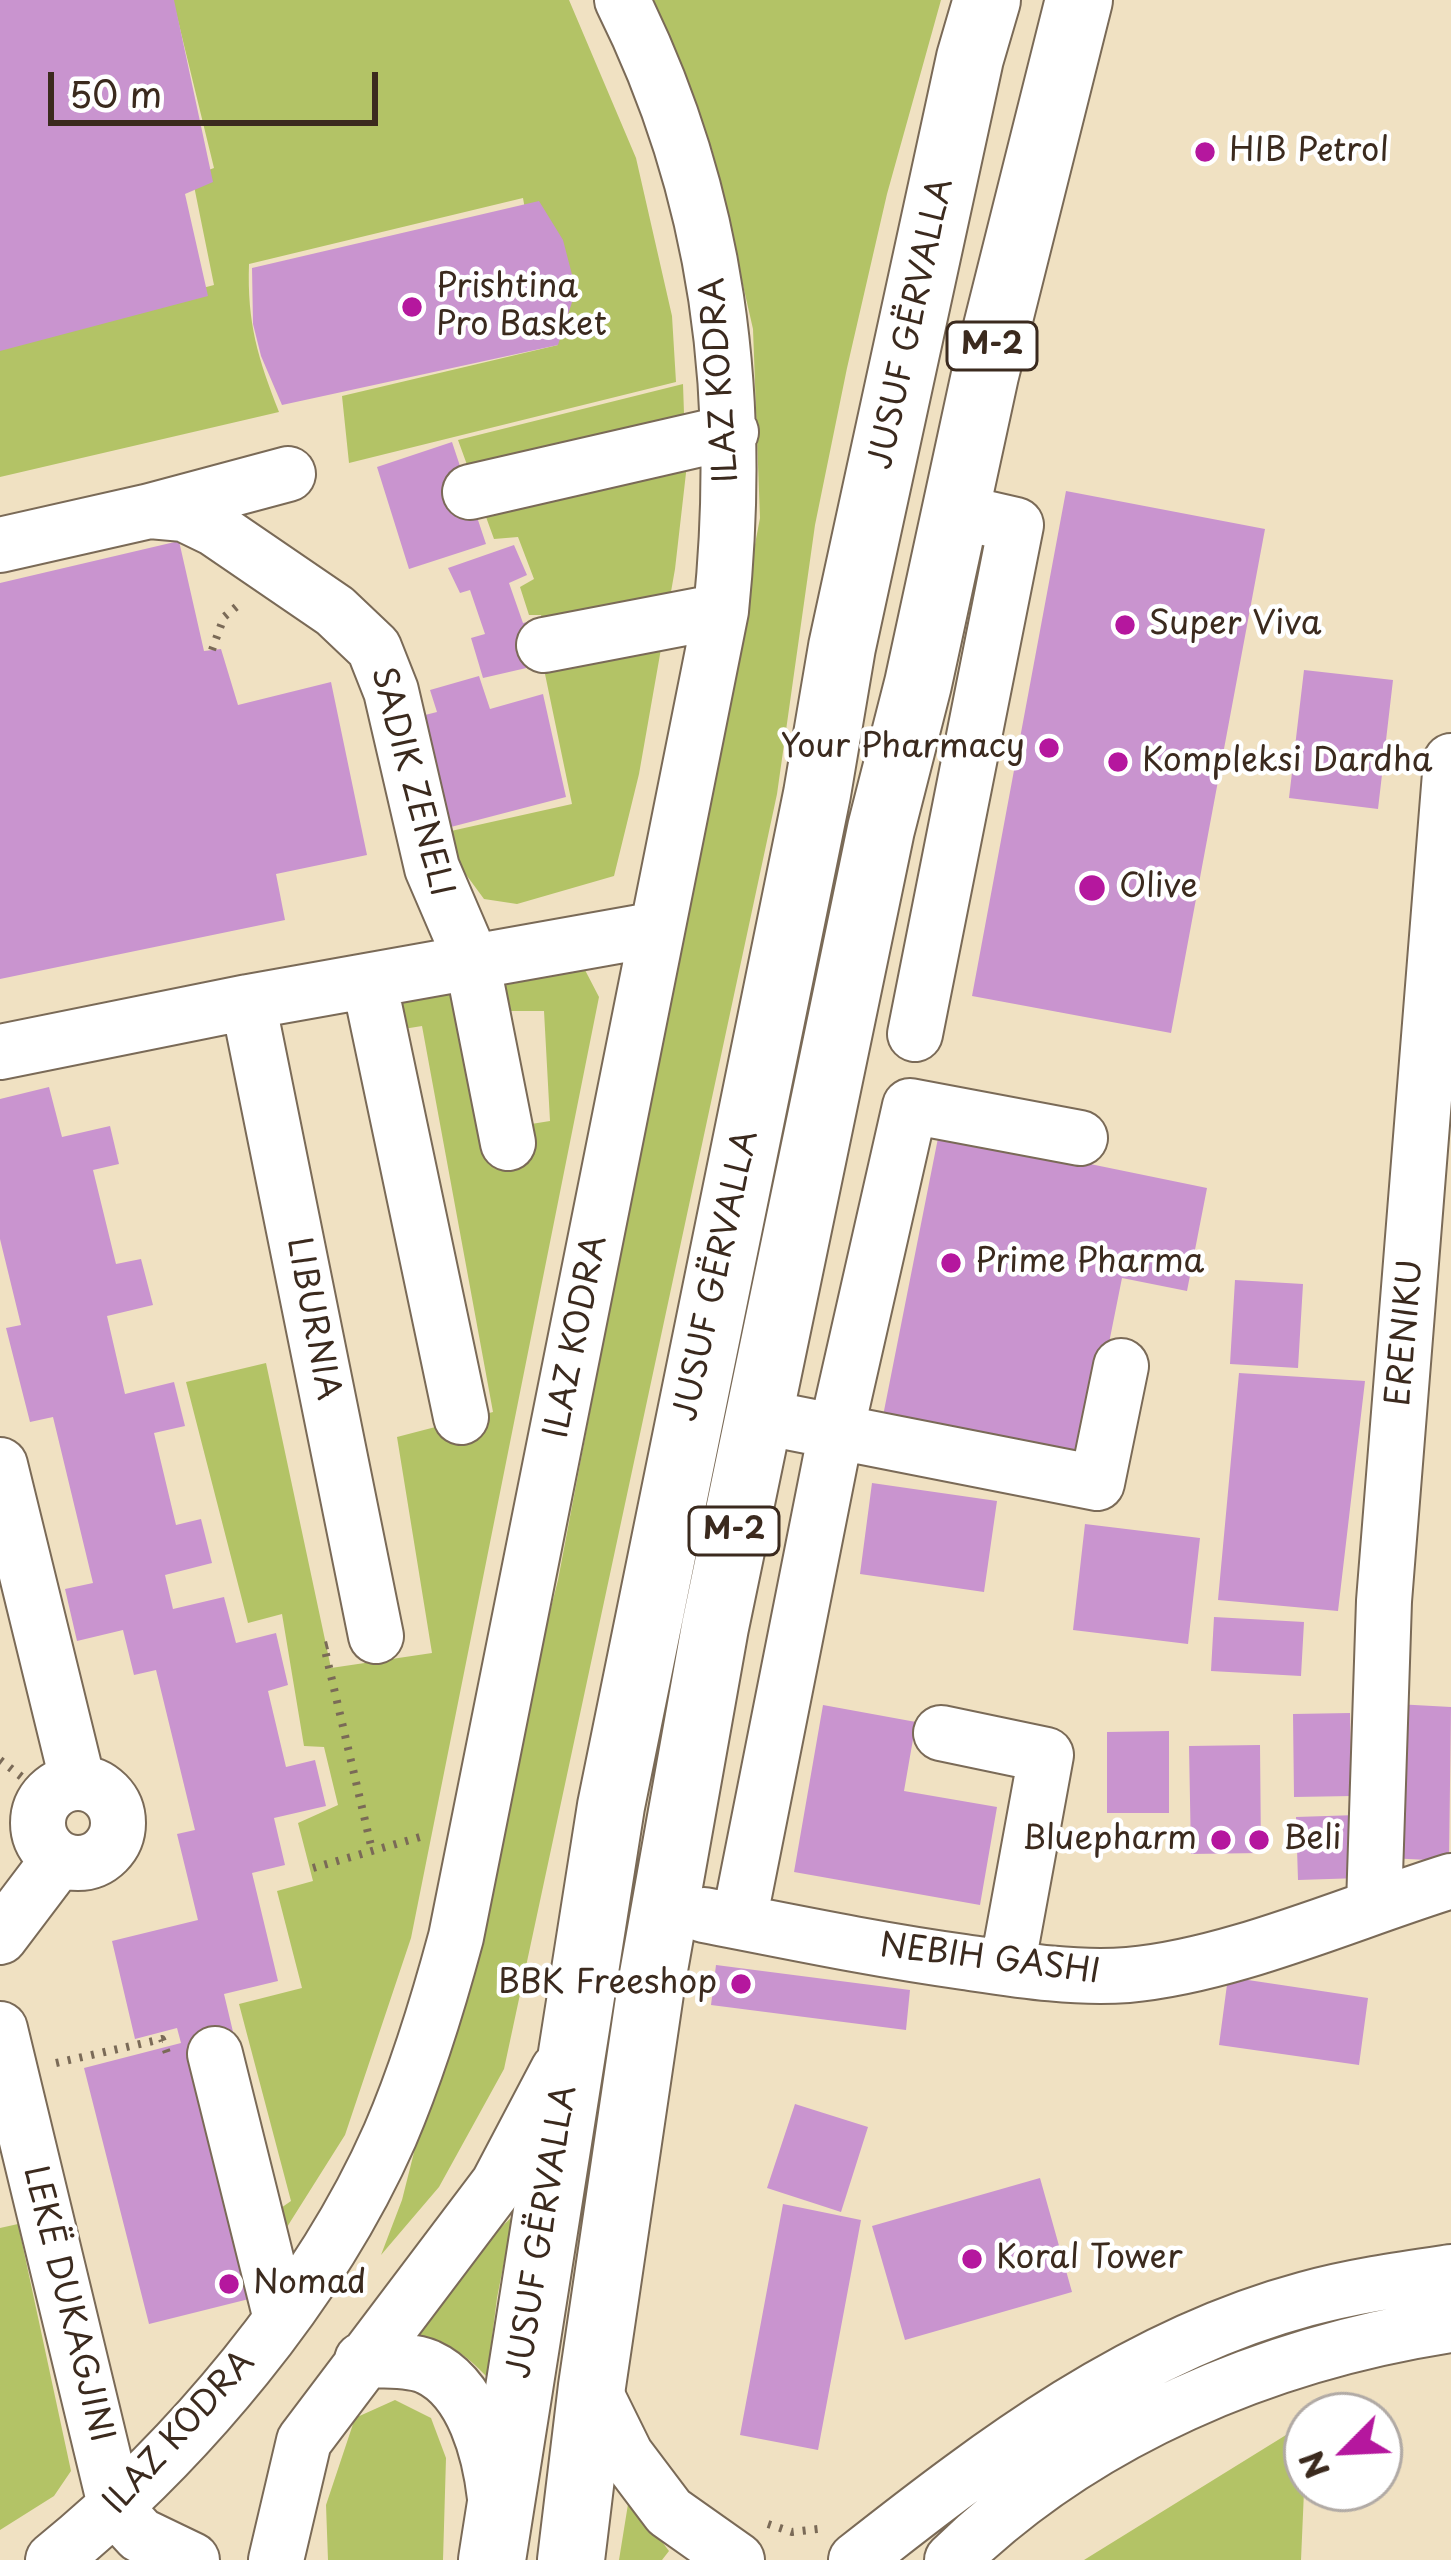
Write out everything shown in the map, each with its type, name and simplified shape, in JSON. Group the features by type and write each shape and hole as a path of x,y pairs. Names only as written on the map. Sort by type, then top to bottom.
{"highway":[{"name":"JUSUF GËRVALLA","path":"495,2538 611,1806 688,1409 817,794 842,647 986,0"},
{"name":"JUSUF GËRVALLA","path":"571,2560 592,2386 664,1906 757,1416 881,829 918,684 985,375 1079,4"}],"street":[{"name":"ILAZ KODRA","path":"53,2560 116,2509 199,2419 281,2319 342,2225 388,2139 426,2046 456,1936 721,611 730,525 731,432 709,243 680,134 622,0"},
{"path":"470,492 731,432"},
{"name":"SADIK ZENELI","path":"0,545 288,474"},
{"name":"SADIK ZENELI","path":"150,511 184,514 215,529 335,611 374,648 391,691 431,868 472,962"},
{"path":"915,1034 1016,525 956,511"},
{"path":"544,646 721,611"},
{"name":"ERENIKU","path":"1374,1905 1384,1601 1451,761"},
{"path":"0,1052 657,929"},
{"path":"472,962 508,1143"},
{"path":"369,981 461,1417"},
{"name":"LIBURNIA","path":"248,1002 376,1636"},
{"path":"739,1921 836,1432 910,1106 1080,1138"},
{"name":"JUSUF GËRVALLA","path":"757,1416 1096,1483 1121,1366"},
{"path":"0,1465 79,1783 56,1789 40,1807 42,1842 59,1859 0,1936"},
{"path":"940,1733 1046,1755 1007,1968"},
{"name":"NEBIH GASHI","path":"664,1906 1007,1968 1065,1976 1129,1975 1253,1946 1451,1881"},
{"path":"276,2560 304,2441 498,2184 572,2041"},
{"name":"LEKË DUKAGJINI","path":"6,2051 116,2509"},
{"path":"215,2054 281,2319"},
{"path":"856,2560 1047,2417 1166,2351 1307,2299 1451,2272"},
{"path":"952,2560 1075,2465 1190,2402 1321,2351 1451,2325"},
{"path":"362,2360 430,2368 471,2409 490,2456 495,2538"},
{"path":"592,2386 626,2455 670,2512 737,2560"},
{"path":"116,2509 140,2535 192,2560"}],"path":[{"path":"371,1850 324,1646 376,1636"},
{"path":"313,1868 481,1820"},
{"path":"6,2051 162,2039 171,2062 215,2054"}],"green space":[{"path":"173,0 569,0 636,158 672,316 676,382 349,463 342,396 558,345 535,267 523,198 249,264 255,340 279,412 0,477 0,341 214,285 192,176 214,168"},
{"path":"654,0 941,0 887,194 847,368 815,525 777,794 504,2069 439,2187 381,2255 402,2200 558,1580 760,518 753,329 712,149"},
{"path":"683,384 686,473 675,569 639,774 614,876 517,904 484,899 442,833 572,804 545,674 555,668 541,615 529,615 520,587 534,579 518,537 494,539 458,440"},
{"path":"585,970 599,997 411,1938 345,2135 270,2254 255,2226 291,2201 239,2004 302,1988 277,1891 313,1881 298,1823 338,1805 324,1747 304,1746 282,1614 248,1623 186,1382 266,1363 331,1668 432,1653 397,1437 493,1412 422,1026 391,1031 384,999 454,988 481,1132 550,1121 544,1011 502,1011 500,986"},
{"path":"513,2216 487,2377 444,2344 392,2330"},
{"path":"18,2224 71,2471 54,2496 0,2530 0,2228"},
{"path":"395,2400 431,2418 446,2458 443,2560 328,2560 326,2505 355,2418"},
{"path":"1283,2437 1283,2512 1303,2512 1301,2560 1084,2560"},
{"path":"629,2498 669,2551 662,2560 619,2560"}],"building":[{"path":"0,0 174,0 213,182 185,194 208,296 0,351"},
{"name":"Prishtina Pro Basket","path":"539,201 563,240 576,290 558,345 282,405 253,324 252,268"},
{"path":"452,442 486,544 409,569 377,467"},
{"name":"Kompleksi Dardha","path":"1066,491 1265,529 1171,1033 972,996"},
{"path":"179,541 204,651 221,649 238,705 331,682 367,855 276,874 285,920 0,979 0,583"},
{"path":"514,545 527,575 509,583 523,623 535,620 548,663 483,678 471,638 485,634 470,590 460,593 448,568"},
{"path":"1304,670 1393,680 1378,809 1289,798"},
{"path":"479,676 490,709 543,694 566,797 447,828 421,716 437,712 430,690"},
{"path":"49,1087 62,1137 110,1126 119,1164 93,1170 116,1264 141,1259 153,1305 107,1316 125,1394 174,1382 185,1426 154,1433 176,1525 201,1519 212,1563 165,1575 173,1609 224,1597 236,1643 276,1633 288,1685 268,1691 286,1767 315,1760 326,1806 274,1818 285,1865 252,1873 278,1981 224,1994 234,2036 253,2298 149,2324 84,2068 181,2043 177,2028 135,2039 112,1941 198,1920 177,1834 195,1830 156,1670 134,1675 123,1630 77,1641 65,1589 93,1583 53,1417 30,1422 6,1328 21,1325 0,1239 0,1099"},
{"path":"939,1133 1207,1188 1187,1291 1122,1278 1084,1468 881,1426"},
{"path":"1235,1280 1303,1284 1298,1368 1230,1364"},
{"path":"1239,1373 1365,1381 1338,1611 1218,1600"},
{"path":"872,1483 997,1501 984,1592 860,1574"},
{"path":"1085,1524 1200,1538 1188,1644 1073,1630"},
{"path":"1214,1617 1304,1622 1301,1676 1211,1671"},
{"path":"1396,1704 1451,1707 1449,1861 1388,1858"},
{"path":"823,1705 916,1722 904,1791 997,1807 980,1905 794,1872"},
{"path":"1350,1713 1352,1796 1294,1797 1293,1714"},
{"path":"1169,1731 1169,1813 1107,1813 1107,1732"},
{"path":"1260,1745 1261,1853 1191,1854 1189,1746"},
{"path":"1357,1815 1360,1878 1298,1880 1296,1817"},
{"path":"716,1965 910,1990 906,2030 711,2005"},
{"path":"1228,1977 1368,1998 1359,2065 1219,2045"},
{"path":"795,2104 868,2127 841,2212 767,2188"},
{"name":"Koral Tower","path":"1040,2178 1072,2292 905,2340 872,2226"},
{"path":"783,2204 861,2220 818,2450 740,2435"}],"place":[{"name":"HIB Petrol","path":"1205,152"},
{"name":"Prishtina Pro Basket","path":"412,307"},
{"name":"Super Viva","path":"1125,625"},
{"name":"Your Pharmacy","path":"1049,748"},
{"name":"Kompleksi Dardha","path":"1118,762"},
{"name":"Olive","path":"1092,888"},
{"name":"Prime Pharma","path":"951,1263"},
{"name":"Bluepharm","path":"1221,1840"},
{"name":"Beli","path":"1259,1840"},
{"name":"BBK Freeshop","path":"741,1984"},
{"name":"Koral Tower","path":"972,2259"},
{"name":"Nomad","path":"229,2284"}]}
